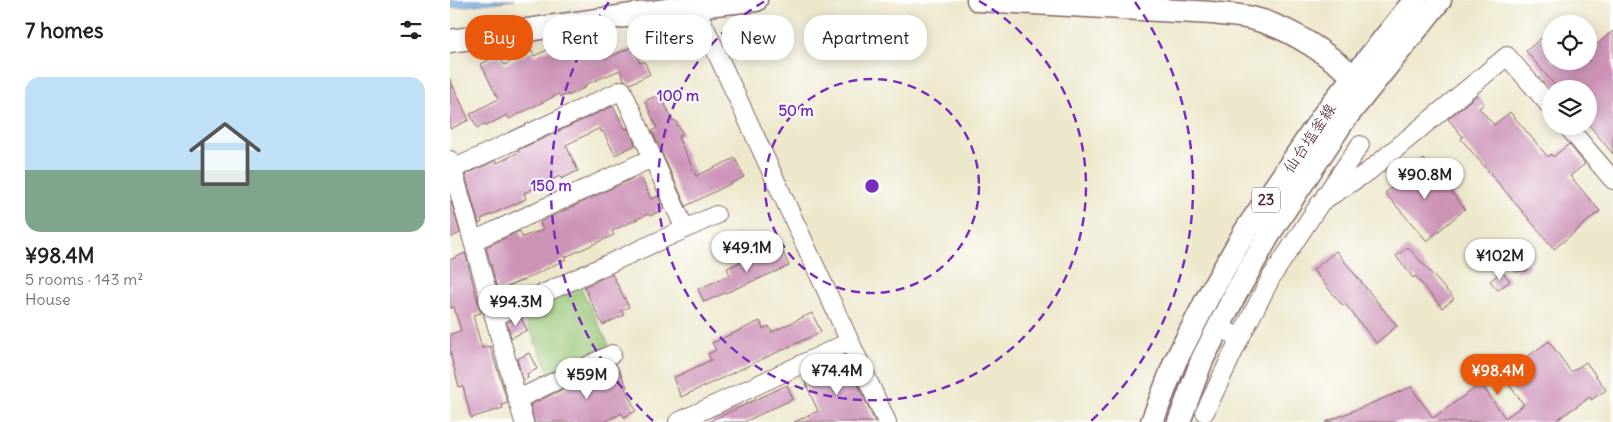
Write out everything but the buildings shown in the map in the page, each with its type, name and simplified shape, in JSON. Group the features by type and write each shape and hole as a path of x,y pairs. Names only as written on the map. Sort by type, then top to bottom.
{"main road":[{"path":"450,40 695,6 756,0"},
{"path":"978,0 1213,13 1251,18 1278,27 1304,39 1361,82"},
{"name":"仙台塩釜線","path":"1179,422 1202,360 1235,294 1276,223 1344,120 1361,82 1415,0"},
{"name":"仙台塩釜線","path":"1155,420 1175,362 1210,294 1246,230 1327,110 1361,82 1440,0"}],"street":[{"path":"695,6 887,422"},
{"path":"1321,202 1369,171 1507,56 1542,97"},
{"path":"524,422 451,164 622,90 685,229"},
{"path":"1575,135 1613,180"},
{"path":"1205,412 1272,276 1360,145"},
{"path":"473,241 652,158"},
{"path":"494,316 716,215"},
{"path":"1219,327 1240,338"},
{"path":"678,422 849,342"},
{"path":"518,399 612,354"}],"green space":[{"path":"579,284 609,345 550,374 521,312"}],"water":[{"path":"450,0 515,0 450,8"}]}
